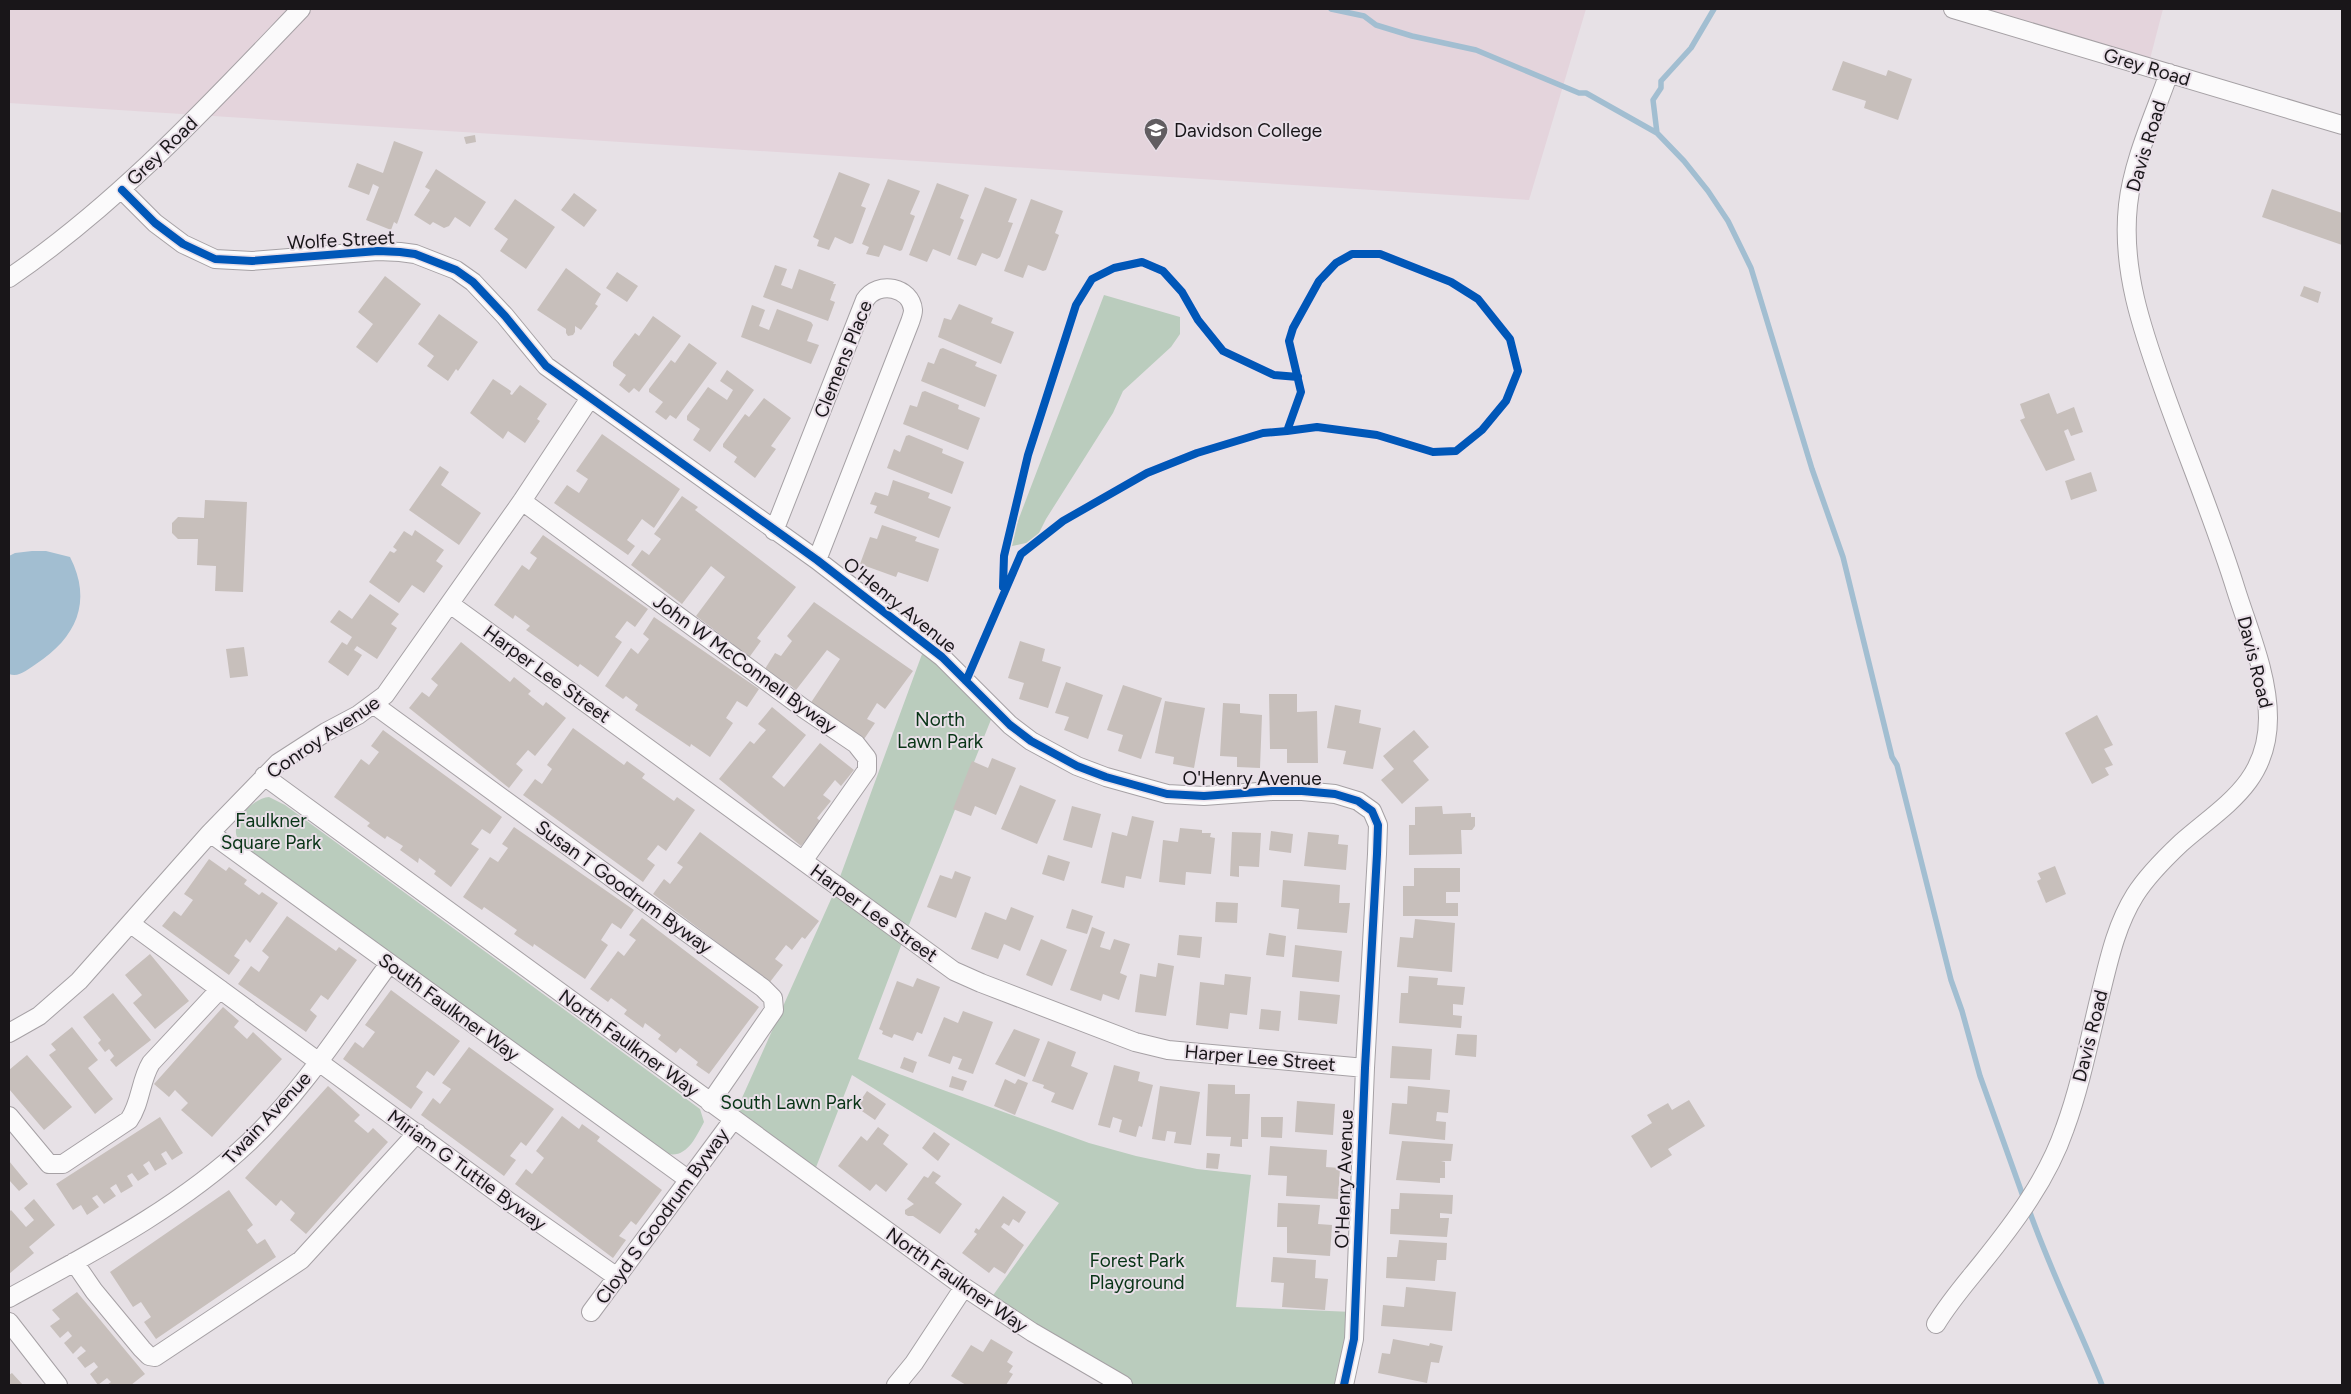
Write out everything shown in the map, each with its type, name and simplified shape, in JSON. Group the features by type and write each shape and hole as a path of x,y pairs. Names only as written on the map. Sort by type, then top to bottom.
{"street":[{"name":"Grey Road","path":"9,278 103,207 122,190 200,114 301,9"},
{"name":"Grey Road","path":"1953,9 2342,125"},
{"name":"Davis Road","path":"1936,1324 1952,1298 2021,1213 2049,1164 2065,1128 2089,1043 2110,952 2119,926 2134,897 2152,872 2181,843 2234,800 2246,786 2258,764 2265,744 2268,707 2260,669 2224,550 2146,341 2128,263 2126,233 2128,202 2138,160 2169,73"},
{"name":"Wolfe Street","path":"122,190 155,223 183,244 215,258 252,261 378,251 415,254 437,260 473,282 505,316 546,366 590,398"},
{"name":"Clemens Place","path":"774,531 865,300 871,291 880,288 891,288 901,292 910,301 913,310 910,322 817,560"},
{"name":"Conroy Avenue","path":"9,1032 39,1016 79,981 210,833 278,763 358,715 385,695 522,501 590,398"},
{"name":"O'Henry Avenue","path":"590,398 817,560 942,658 1010,725 1031,741 1077,766 1106,777 1167,794 1204,796 1272,791 1335,794 1358,801 1372,811 1378,826 1365,1068 1354,1339 1344,1385"},
{"name":"John W McConnell Byway","path":"522,501 803,708 856,744 867,758 867,770 803,861"},
{"name":"Harper Lee Street","path":"450,604 954,971 981,984 1127,1039 1168,1050 1365,1068"},
{"name":"Susan T Goodrum Byway","path":"373,704 763,988 772,998 774,1010 710,1103"},
{"name":"North Faulkner Way","path":"264,776 964,1288 1032,1332 1123,1385"},
{"name":"South Faulkner Way","path":"210,833 689,1180"},
{"name":"Miriam G Tuttle Byway","path":"131,924 511,1203 617,1277"},
{"name":"Twain Avenue","path":"9,1298 158,1213 193,1190 223,1165 251,1140 279,1110 318,1062 389,964"},
{"path":"9,1116 49,1164 63,1164 129,1120 134,1114 144,1073 151,1063 220,989"},
{"name":"Cloyd S Goodrum Byway","path":"591,1312 733,1120"},
{"path":"74,1262 94,1291 142,1349 149,1356 155,1357 301,1260 417,1133"},
{"path":"896,1385 914,1363 964,1288"},
{"path":"9,1322 58,1385"}],"shaded area":[{"name":"Davidson College","path":"9,9 1586,9 1529,200 9,103"},
{"path":"1984,9 2163,9 2150,59"}],"green space":[{"path":"1104,295 1180,317 1180,334 1171,347 1123,391 1113,413 1046,519 1035,541 1008,547"},
{"name":"North Lawn Park","path":"925,646 994,712 905,935 837,885"},
{"name":"Faulkner Square Park","path":"269,797 285,805 700,1109 704,1122 686,1150 681,1153 668,1154 241,844 236,833 238,821 246,809 263,798"},
{"name":"Forest Park Playground","path":"836,888 904,938 858,1059 1089,1143 1136,1156 1197,1169 1251,1175 1236,1307 1353,1312 1341,1385 1128,1385 989,1301 1059,1203 852,1075 813,1175 733,1118"}],"water":[{"path":"46,551 70,557 77,573 80,604 77,618 61,643 50,654 27,670 13,675 9,674 9,556 15,553"}],"building":[{"path":"1843,61 1886,76 1888,70 1912,79 1898,120 1864,108 1866,101 1832,90"},
{"path":"475,135 476,142 466,144 464,137"},
{"path":"394,141 423,152 397,224 394,222 391,230 366,220 379,187 373,184 369,195 348,187 357,163 383,173"},
{"path":"436,169 486,202 470,227 455,217 449,226 444,228 433,222 430,225 414,215 430,190 425,187"},
{"path":"839,172 870,184 861,206 866,208 853,243 850,244 835,237 829,250 817,246 819,240 813,237"},
{"path":"888,179 920,191 910,214 915,216 902,250 884,245 879,257 866,254 869,247 862,244"},
{"path":"937,183 969,195 960,218 964,220 950,256 933,249 927,262 909,255"},
{"path":"985,187 1017,199 1008,222 1013,223 1000,257 997,259 982,253 976,266 957,259"},
{"path":"2272,189 2342,213 2342,245 2262,217"},
{"path":"574,193 597,210 584,227 561,210"},
{"path":"515,199 555,227 526,269 500,251 508,239 494,229"},
{"path":"1031,199 1063,211 1055,233 1059,235 1046,270 1043,271 1028,265 1023,278 1004,271"},
{"path":"775,265 787,269 781,285 792,289 799,269 836,284 830,300 835,302 828,321 763,297"},
{"path":"566,268 601,294 595,304 598,306 581,330 575,326 573,335 568,336 566,329 537,310"},
{"path":"617,272 638,286 627,302 606,288"},
{"path":"385,276 421,304 377,363 356,347 373,324 358,312"},
{"path":"2304,286 2321,292 2318,303 2300,296"},
{"path":"959,304 993,318 991,323 1014,332 1001,364 938,337 944,318 951,320"},
{"path":"752,305 765,310 759,326 769,330 777,309 811,322 813,325 807,341 819,345 811,364 741,337"},
{"path":"439,314 478,342 458,371 456,369 448,381 427,366 434,356 418,344"},
{"path":"653,316 681,336 639,392 634,388 629,393 619,385 626,375 613,366 613,362 635,333 639,336"},
{"path":"689,343 717,363 676,419 670,415 666,420 655,412 663,402 649,392 649,389 671,360 675,363"},
{"path":"943,348 977,362 975,366 997,375 985,407 921,381 928,362 934,364 940,349"},
{"path":"727,370 754,390 710,452 693,440 700,429 687,420 687,416 708,387 727,400 733,390 720,381"},
{"path":"493,379 511,391 510,394 512,395 520,385 547,404 537,419 540,421 525,443 508,431 503,439 470,413"},
{"path":"925,391 959,405 958,409 980,418 968,450 903,424 910,405 917,407 922,392"},
{"path":"2049,393 2057,414 2074,407 2083,432 2071,436 2068,429 2064,431 2075,460 2046,471 2020,420 2025,418 2020,404"},
{"path":"764,398 791,418 771,446 776,449 755,478 734,462 737,457 723,447 723,444 745,414 749,417"},
{"path":"602,434 680,489 654,528 642,519 627,540 635,546 628,555 554,503 567,485 579,493 588,479 576,471"},
{"path":"909,435 943,449 942,453 964,462 952,494 887,468 894,449 900,452 906,436"},
{"path":"440,466 449,472 441,485 481,513 459,545 409,510"},
{"path":"2091,472 2097,491 2071,500 2065,481"},
{"path":"893,480 930,493 928,498 951,507 939,538 874,513 877,506 870,504 875,492 888,496"},
{"path":"682,496 698,507 695,510 796,587 757,638 761,641 748,659 731,646 733,644 696,616 725,577 711,566 682,604 631,565 642,550 649,555 661,539 654,534"},
{"path":"205,500 247,502 243,592 215,591 216,566 197,565 198,539 178,539 172,533 172,523 178,517 204,518"},
{"path":"882,525 917,537 915,541 939,549 928,582 898,572 896,577 860,564 870,537 877,539"},
{"path":"415,530 444,550 436,561 443,566 424,593 412,585 399,603 369,582 390,551 394,553 397,550 393,547 404,531 412,536"},
{"path":"543,535 648,609 635,627 627,621 615,637 622,642 598,677 580,664 578,667 526,630 530,626 515,615 513,619 494,605 522,565 529,570 537,558 530,553"},
{"path":"370,594 399,614 391,624 397,628 377,659 357,646 354,650 362,655 348,676 328,662 342,642 347,645 352,637 330,622 339,610 352,619"},
{"path":"814,602 913,671 885,709 877,703 867,719 875,723 862,742 810,704 840,659 827,650 796,690 785,681 781,685 763,672 775,653 781,656 792,641 787,636"},
{"path":"654,617 759,689 747,707 737,701 726,718 733,723 710,757 691,744 690,747 635,710 638,705 626,696 623,699 605,686 631,648 638,654 649,639 643,634"},
{"path":"1020,641 1045,649 1042,661 1061,667 1048,708 1019,699 1024,683 1008,678"},
{"path":"461,642 510,682 514,677 531,691 528,694 543,706 546,702 566,718 535,756 528,750 516,764 523,770 509,788 409,708 422,692 429,697 438,685 431,679"},
{"path":"244,647 248,676 230,678 226,649"},
{"path":"1066,682 1103,695 1088,739 1064,730 1069,717 1055,713"},
{"path":"1123,685 1162,698 1141,759 1118,751 1123,735 1107,730"},
{"path":"1269,694 1297,694 1297,712 1317,711 1318,763 1287,763 1287,749 1270,749"},
{"path":"1165,701 1205,708 1194,768 1173,764 1174,757 1155,753"},
{"path":"1223,703 1240,704 1240,713 1262,715 1260,768 1237,767 1237,757 1220,756"},
{"path":"1335,705 1361,710 1359,723 1381,728 1373,769 1343,764 1346,751 1327,748"},
{"path":"772,707 806,735 772,777 784,787 820,743 854,770 841,786 835,780 823,795 831,801 817,818 821,822 801,846 719,779 750,741 754,744 766,730 758,724"},
{"path":"2097,715 2113,745 2104,749 2113,765 2105,768 2109,775 2092,784 2065,733"},
{"path":"573,728 624,765 627,761 645,774 642,778 674,801 677,797 695,810 666,851 658,845 647,859 655,865 643,882 523,795 535,779 542,784 552,769 547,765"},
{"path":"383,730 502,817 490,834 482,829 471,844 479,849 451,887 434,874 436,871 419,858 418,863 400,850 403,846 387,836 385,839 367,826 370,823 334,797 361,759 369,765 379,752 371,746"},
{"path":"1414,730 1429,747 1413,761 1429,780 1402,804 1381,780 1394,769 1383,756"},
{"path":"992,758 1016,768 996,815 975,806 971,816 953,809 972,761 988,768"},
{"path":"1020,785 1056,800 1037,844 1001,829"},
{"path":"1072,806 1101,814 1092,848 1063,840"},
{"path":"1442,806 1443,814 1471,813 1471,817 1475,817 1475,826 1472,830 1461,830 1462,854 1409,855 1409,825 1415,825 1415,807"},
{"path":"1132,816 1154,821 1141,879 1126,876 1124,888 1101,883 1112,832 1127,836"},
{"path":"514,827 634,910 621,929 612,923 601,940 608,945 585,979 534,944 533,947 514,934 517,930 484,907 482,910 463,897 490,857 498,862 508,848 502,844"},
{"path":"1180,828 1202,830 1202,833 1211,833 1210,837 1215,838 1211,874 1186,872 1185,885 1159,882 1163,840 1178,842"},
{"path":"1271,831 1293,834 1291,853 1269,850"},
{"path":"700,832 819,921 805,939 802,937 792,950 786,945 775,959 783,965 770,982 653,894 664,879 670,884 683,867 677,863"},
{"path":"1232,832 1261,833 1259,867 1239,866 1239,877 1230,876"},
{"path":"1308,832 1339,835 1338,844 1348,845 1346,870 1304,866"},
{"path":"1048,855 1070,862 1064,881 1042,874"},
{"path":"209,859 226,871 229,867 247,880 244,884 259,895 262,892 278,903 250,943 246,939 234,956 240,960 229,975 162,926 174,911 181,916 193,900 184,894"},
{"path":"2055,866 2066,894 2046,903 2037,881 2041,879 2038,873"},
{"path":"1414,868 1460,868 1460,892 1446,892 1446,903 1458,903 1458,916 1403,916 1403,886 1414,886"},
{"path":"955,871 971,877 956,918 927,907 940,875 952,879"},
{"path":"1283,880 1340,885 1339,903 1350,903 1347,933 1297,929 1299,909 1281,907"},
{"path":"1216,902 1238,903 1237,923 1215,922"},
{"path":"1011,907 1034,916 1020,951 1004,944 998,959 971,949 985,912 1006,920"},
{"path":"1072,909 1093,916 1087,934 1066,928"},
{"path":"287,916 336,951 339,947 357,960 328,1000 321,995 310,1010 317,1016 306,1032 238,984 251,966 259,972 269,957 262,951"},
{"path":"642,918 759,1007 709,1074 696,1065 698,1062 680,1048 676,1053 658,1039 661,1035 645,1023 643,1028 624,1014 627,1010 611,998 608,1002 590,989 618,951 624,956 636,940 629,935"},
{"path":"1415,919 1455,923 1452,972 1397,967 1400,937 1413,938"},
{"path":"1092,927 1105,932 1100,947 1110,950 1114,939 1130,944 1120,973 1127,976 1119,1000 1103,994 1101,1001 1070,990"},
{"path":"1269,933 1286,936 1284,957 1266,955"},
{"path":"1179,935 1202,937 1200,958 1177,955"},
{"path":"1041,939 1067,950 1052,986 1026,975"},
{"path":"1295,945 1342,951 1339,982 1292,977"},
{"path":"150,954 189,1001 155,1029 133,1003 142,995 125,975"},
{"path":"1158,963 1174,966 1166,1016 1135,1012 1140,974 1156,977"},
{"path":"1225,974 1251,977 1247,1015 1230,1013 1228,1029 1196,1025 1200,982 1224,985"},
{"path":"1409,976 1438,978 1437,985 1465,987 1463,1005 1453,1004 1453,1015 1462,1016 1461,1028 1399,1023 1401,993 1408,993"},
{"path":"917,978 940,987 922,1034 917,1032 913,1041 894,1034 892,1038 882,1034 883,1031 879,1029 897,981 913,987"},
{"path":"391,990 460,1041 434,1076 427,1071 416,1087 423,1092 411,1109 343,1059 355,1042 363,1048 375,1032 365,1025"},
{"path":"1300,991 1340,995 1337,1024 1298,1020"},
{"path":"113,993 151,1040 116,1067 110,1060 114,1056 109,1049 105,1052 98,1043 101,1040 83,1017"},
{"path":"223,1007 239,1021 234,1027 247,1039 253,1032 282,1059 212,1137 181,1110 188,1103 175,1090 169,1097 154,1084"},
{"path":"1261,1009 1281,1011 1279,1031 1259,1029"},
{"path":"963,1011 993,1022 973,1074 958,1069 962,1059 953,1056 950,1064 928,1056 944,1017 958,1023"},
{"path":"72,1027 98,1060 88,1068 113,1099 95,1114 49,1055 56,1050 51,1044"},
{"path":"1014,1029 1040,1039 1025,1077 995,1064"},
{"path":"1457,1034 1477,1035 1476,1057 1455,1055"},
{"path":"1048,1041 1076,1052 1071,1066 1088,1073 1073,1110 1051,1102 1055,1093 1043,1088 1044,1085 1032,1081"},
{"path":"1392,1046 1432,1049 1430,1080 1390,1078"},
{"path":"469,1047 554,1109 526,1146 521,1142 510,1156 516,1160 504,1176 421,1115 433,1098 440,1104 451,1089 442,1083"},
{"path":"27,1055 72,1107 44,1130 9,1089 9,1070"},
{"path":"904,1057 917,1062 913,1073 900,1068"},
{"path":"1114,1065 1140,1072 1138,1081 1153,1085 1142,1127 1139,1126 1136,1137 1119,1132 1122,1120 1113,1117 1110,1128 1098,1125"},
{"path":"952,1076 967,1081 963,1091 949,1087"},
{"path":"1005,1079 1015,1084 1018,1079 1028,1083 1015,1115 994,1106"},
{"path":"1208,1084 1235,1085 1235,1094 1250,1094 1248,1139 1242,1139 1242,1147 1230,1146 1231,1137 1206,1136"},
{"path":"328,1086 360,1115 354,1121 368,1133 373,1128 388,1142 306,1234 290,1220 295,1213 281,1200 276,1206 245,1178"},
{"path":"1160,1086 1200,1092 1191,1145 1174,1143 1176,1132 1167,1131 1165,1141 1152,1139"},
{"path":"1408,1086 1450,1090 1448,1113 1437,1112 1436,1121 1446,1122 1445,1140 1389,1134 1392,1103 1407,1104"},
{"path":"867,1091 886,1104 875,1120 856,1107"},
{"path":"1689,1100 1705,1126 1668,1149 1672,1155 1651,1168 1631,1136 1652,1123 1647,1115 1668,1103 1672,1110"},
{"path":"1297,1101 1335,1104 1333,1135 1295,1132"},
{"path":"562,1116 579,1129 582,1124 600,1137 597,1141 662,1190 636,1225 631,1221 619,1236 626,1240 613,1258 515,1184 526,1169 532,1174 544,1158 536,1151"},
{"path":"160,1117 183,1153 172,1160 166,1151 161,1154 167,1164 155,1171 149,1161 143,1165 149,1174 138,1181 132,1173 127,1176 133,1186 121,1193 116,1184 110,1188 116,1196 104,1204 97,1195 92,1198 99,1207 87,1215 81,1205 73,1210 56,1184"},
{"path":"1261,1117 1283,1117 1282,1138 1261,1137"},
{"path":"878,1127 889,1135 883,1144 908,1164 886,1192 876,1184 870,1191 838,1166 861,1136 867,1141"},
{"path":"934,1132 950,1144 938,1161 922,1148"},
{"path":"1402,1141 1453,1144 1451,1161 1441,1161 1445,1162 1445,1178 1440,1178 1440,1183 1396,1180"},
{"path":"1270,1146 1327,1150 1326,1167 1340,1168 1338,1199 1286,1196 1287,1176 1268,1175"},
{"path":"1207,1153 1220,1154 1218,1169 1206,1168"},
{"path":"9,1161 28,1184 19,1191 9,1180"},
{"path":"933,1171 941,1176 935,1183 962,1204 940,1234 913,1216 905,1214 905,1210 914,1204 907,1199 924,1176 928,1178"},
{"path":"229,1190 253,1225 247,1230 257,1244 265,1239 276,1257 156,1339 144,1322 151,1317 141,1302 133,1307 110,1272"},
{"path":"1400,1193 1453,1195 1452,1214 1440,1213 1440,1218 1449,1218 1447,1237 1390,1234 1391,1209 1399,1209"},
{"path":"1003,1196 1026,1212 1019,1223 1013,1219 1009,1226 1004,1223 1001,1227 1024,1245 1005,1274 994,1267 989,1273 962,1253 977,1234 974,1232 976,1228 979,1230"},
{"path":"34,1199 55,1225 29,1247 34,1253 9,1274 9,1212 11,1210 26,1227 34,1220 24,1208"},
{"path":"1278,1203 1320,1205 1318,1224 1332,1225 1330,1256 1287,1253 1287,1227 1277,1227"},
{"path":"1399,1240 1447,1243 1446,1260 1437,1260 1435,1281 1386,1278 1387,1257 1397,1257"},
{"path":"1273,1257 1316,1260 1315,1278 1328,1279 1325,1310 1282,1307 1284,1283 1271,1282"},
{"path":"1406,1287 1456,1292 1452,1331 1381,1326 1383,1305 1404,1307"},
{"path":"77,1292 145,1374 131,1385 107,1385 111,1382 107,1378 98,1385 90,1374 98,1367 94,1362 85,1368 77,1358 86,1351 81,1346 73,1354 64,1343 72,1336 68,1331 60,1338 50,1326 60,1319 52,1310"},
{"path":"991,1339 1013,1352 1007,1362 1013,1366 1009,1372 1013,1374 1006,1385 966,1385 951,1376 971,1345 983,1352"},
{"path":"1393,1339 1429,1346 1430,1343 1443,1346 1439,1363 1431,1362 1427,1383 1378,1373 1382,1353 1390,1354"},
{"path":"12,1373 23,1385 9,1385 9,1375"}],"waterway":[{"path":"1331,9 1364,16 1376,25 1412,36 1476,50 1579,93 1586,93 1657,133 1684,161 1708,191 1728,221 1751,268 1812,469 1843,557 1892,757 1897,765 1951,980 1962,1011 1980,1076 2024,1199"},
{"path":"1657,133 1653,100 1661,88 1661,81 1691,48 1714,9"},
{"path":"2028,1207 2045,1252 2102,1385"}],"cycle path":[{"path":"122,190 155,223 183,244 215,259 252,261 378,251 400,252 415,254 456,270 473,282 505,316 546,366 817,560 942,657 1010,725 1031,741 1077,766 1106,777 1167,794 1204,796 1272,791 1302,791 1335,794 1358,801 1372,811 1378,825 1365,1068 1354,1339 1344,1385"},
{"path":"966,681 1021,554 1063,521 1147,473 1197,453 1263,433 1287,431 1317,427 1377,435 1433,452 1456,451 1482,430 1506,401 1518,371 1510,339 1478,299 1451,282 1380,254 1352,254 1336,263 1319,281 1293,328 1289,341 1301,392 1287,431"},
{"path":"1003,587 1004,556 1028,455 1076,305 1092,279 1114,268 1142,262 1163,271 1182,292 1198,320 1223,351 1274,375 1298,377"}],"place":[{"name":"Davidson College","path":"1156,151"}],"park label":[{"name":"South Lawn Park","path":"791,1102"}]}
